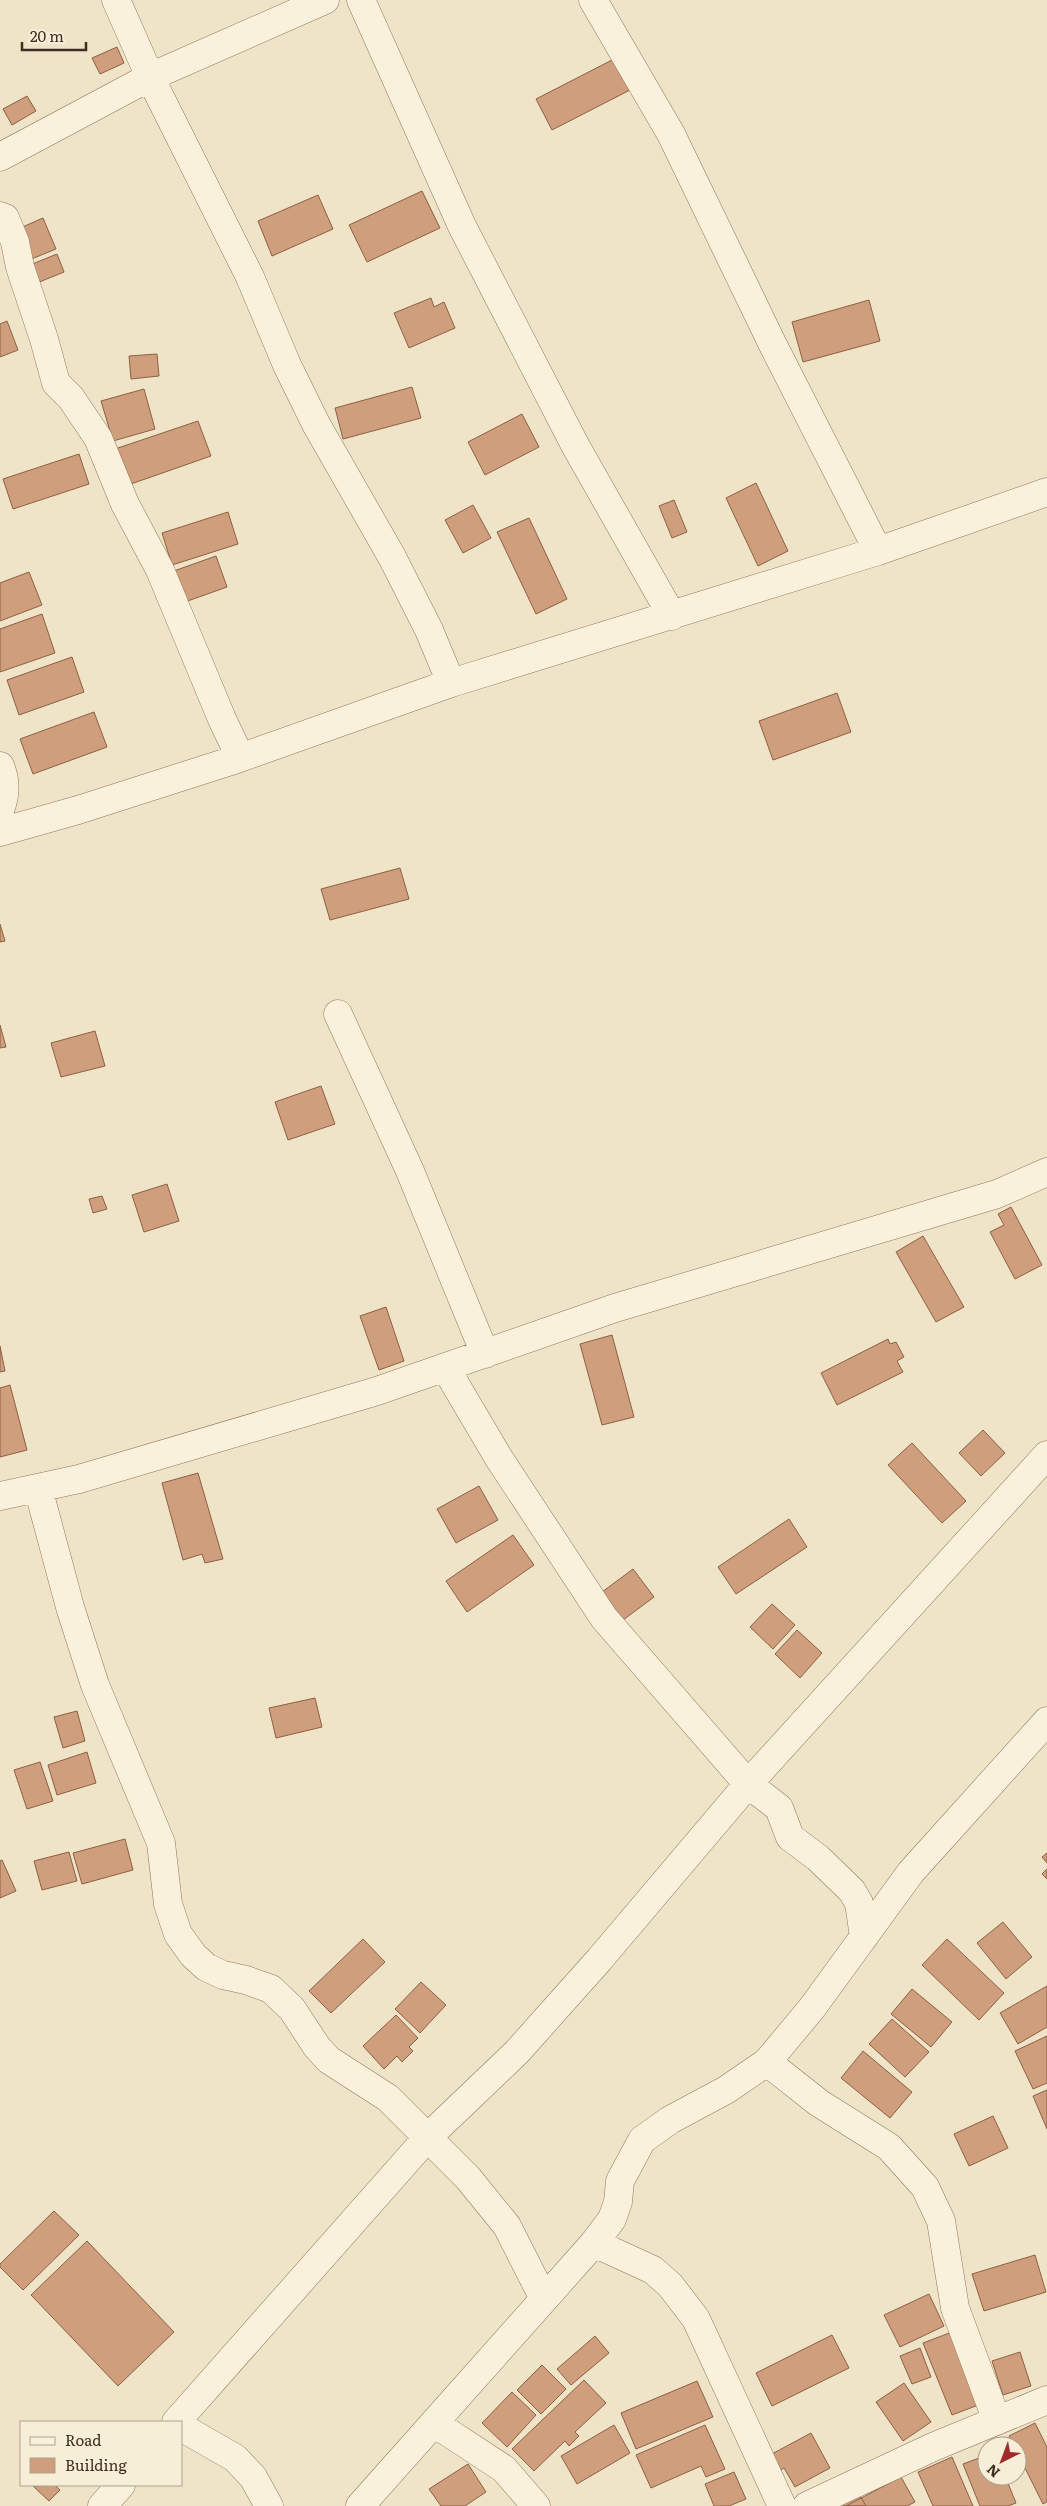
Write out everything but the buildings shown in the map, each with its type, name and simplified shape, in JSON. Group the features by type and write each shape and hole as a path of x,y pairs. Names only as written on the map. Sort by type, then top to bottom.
{"street":[{"path":"116,0 150,77 250,277 287,365 316,424 392,557 429,630 451,683"},
{"path":"0,157 150,77 325,0"},
{"path":"361,0 462,226 575,445 672,616"},
{"path":"593,0 671,134 772,342 878,551"},
{"path":"0,216 4,218 15,242 20,267 44,339 56,383 71,398 98,438 126,504 160,570 222,719 240,757"},
{"path":"0,832 78,810 240,757 451,683 878,551 1047,492"},
{"path":"0,766 4,775 5,789 0,810"},
{"path":"338,1014 410,1171 485,1354"},
{"path":"0,1496 79,1479 377,1391 615,1308 997,1194 1047,1172"},
{"path":"445,1367 500,1460 604,1618 748,1784 779,1808 790,1837 818,1858 852,1891 859,1903 864,1937"},
{"path":"177,2421 428,2138 517,2052 599,1960 748,1784 1047,1455"},
{"path":"38,1488 70,1607 95,1685 161,1843 168,1904 178,1934 192,1955 206,1967 223,1975 246,1980 271,1989 292,2010 317,2047 330,2060 388,2098 468,2178 506,2226 544,2299"},
{"path":"360,2506 594,2244 612,2219 618,2202 620,2181 642,2140 670,2120 726,2090 767,2062 812,2008 911,1872 1047,1721"},
{"path":"767,2062 819,2102 888,2147 925,2187 941,2221 955,2308 997,2421"},
{"path":"594,2244 653,2270 670,2285 696,2319 782,2506"},
{"path":"807,2506 934,2447 1047,2400"},
{"path":"434,2423 504,2470 536,2506"},
{"path":"182,2428 235,2458 253,2476 269,2506"},
{"path":"102,2506 120,2486"}]}
